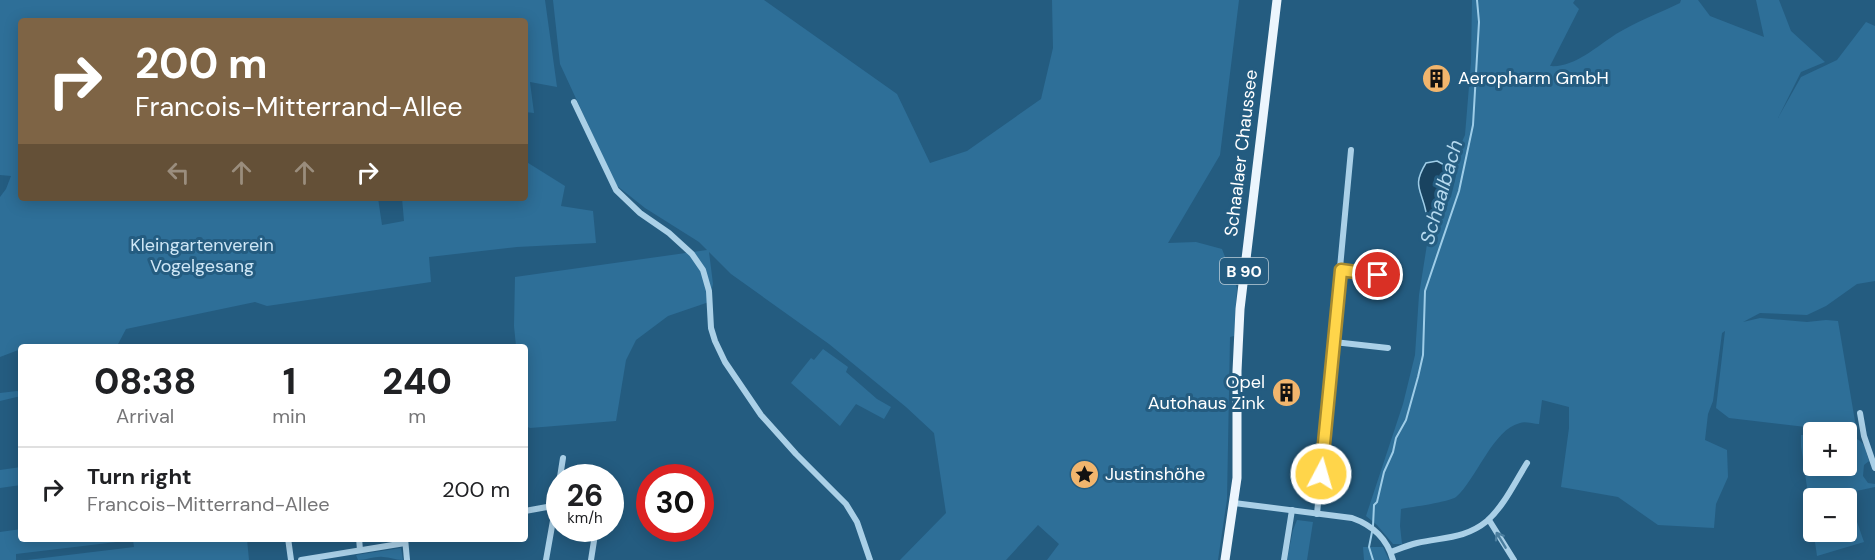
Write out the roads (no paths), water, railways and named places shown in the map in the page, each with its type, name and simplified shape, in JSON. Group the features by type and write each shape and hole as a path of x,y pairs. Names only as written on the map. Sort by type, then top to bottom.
{"main road":[{"name":"Schaalaer Chaussee","path":"1225,560 1237,478 1237,371 1240,309 1277,0"}],"street":[{"path":"574,102 616,190 640,213 669,233 692,254 703,270 708,291 711,328 725,362 762,415 796,454 846,504 857,522 870,560"},
{"path":"1317,514 1351,150"},
{"path":"1341,270 1397,278"},
{"path":"1334,342 1388,348"},
{"path":"1860,413 1864,436 1875,468"},
{"path":"562,464 563,458"},
{"path":"1391,552 1418,543 1457,537 1479,527 1489,520 1527,463"},
{"path":"1234,503 1352,518 1369,525 1379,534 1391,552 1393,560"},
{"path":"528,510 546,507"},
{"path":"1284,560 1292,510"},
{"path":"1489,520 1514,560"},
{"path":"289,542 291,560"},
{"path":"359,542 360,550"},
{"path":"301,560 400,542"},
{"path":"405,542 407,560"},
{"path":"546,560 550,542"},
{"path":"591,560 594,542"}],"water":[{"path":"1437,161 1450,168 1451,182 1445,199 1432,216 1427,215 1420,192 1419,177 1426,163"}],"waterway":[{"name":"Schaalbach","path":"1373,526 1374,505 1377,502 1384,472 1393,452 1396,438 1406,420 1418,377 1423,355 1425,291 1459,191 1473,125 1479,22 1477,0"},
{"name":"Schaalbach","path":"1372,532 1369,547 1373,560"}],"place":[{"name":"Aeropharm GmbH","path":"1437,78"},
{"name":"Opel Autohaus Zink","path":"1286,392"},
{"name":"Justinshöhe","path":"1084,474"}],"park label":[{"name":"Kleingartenverein Vogelgesang","path":"202,255"}]}
